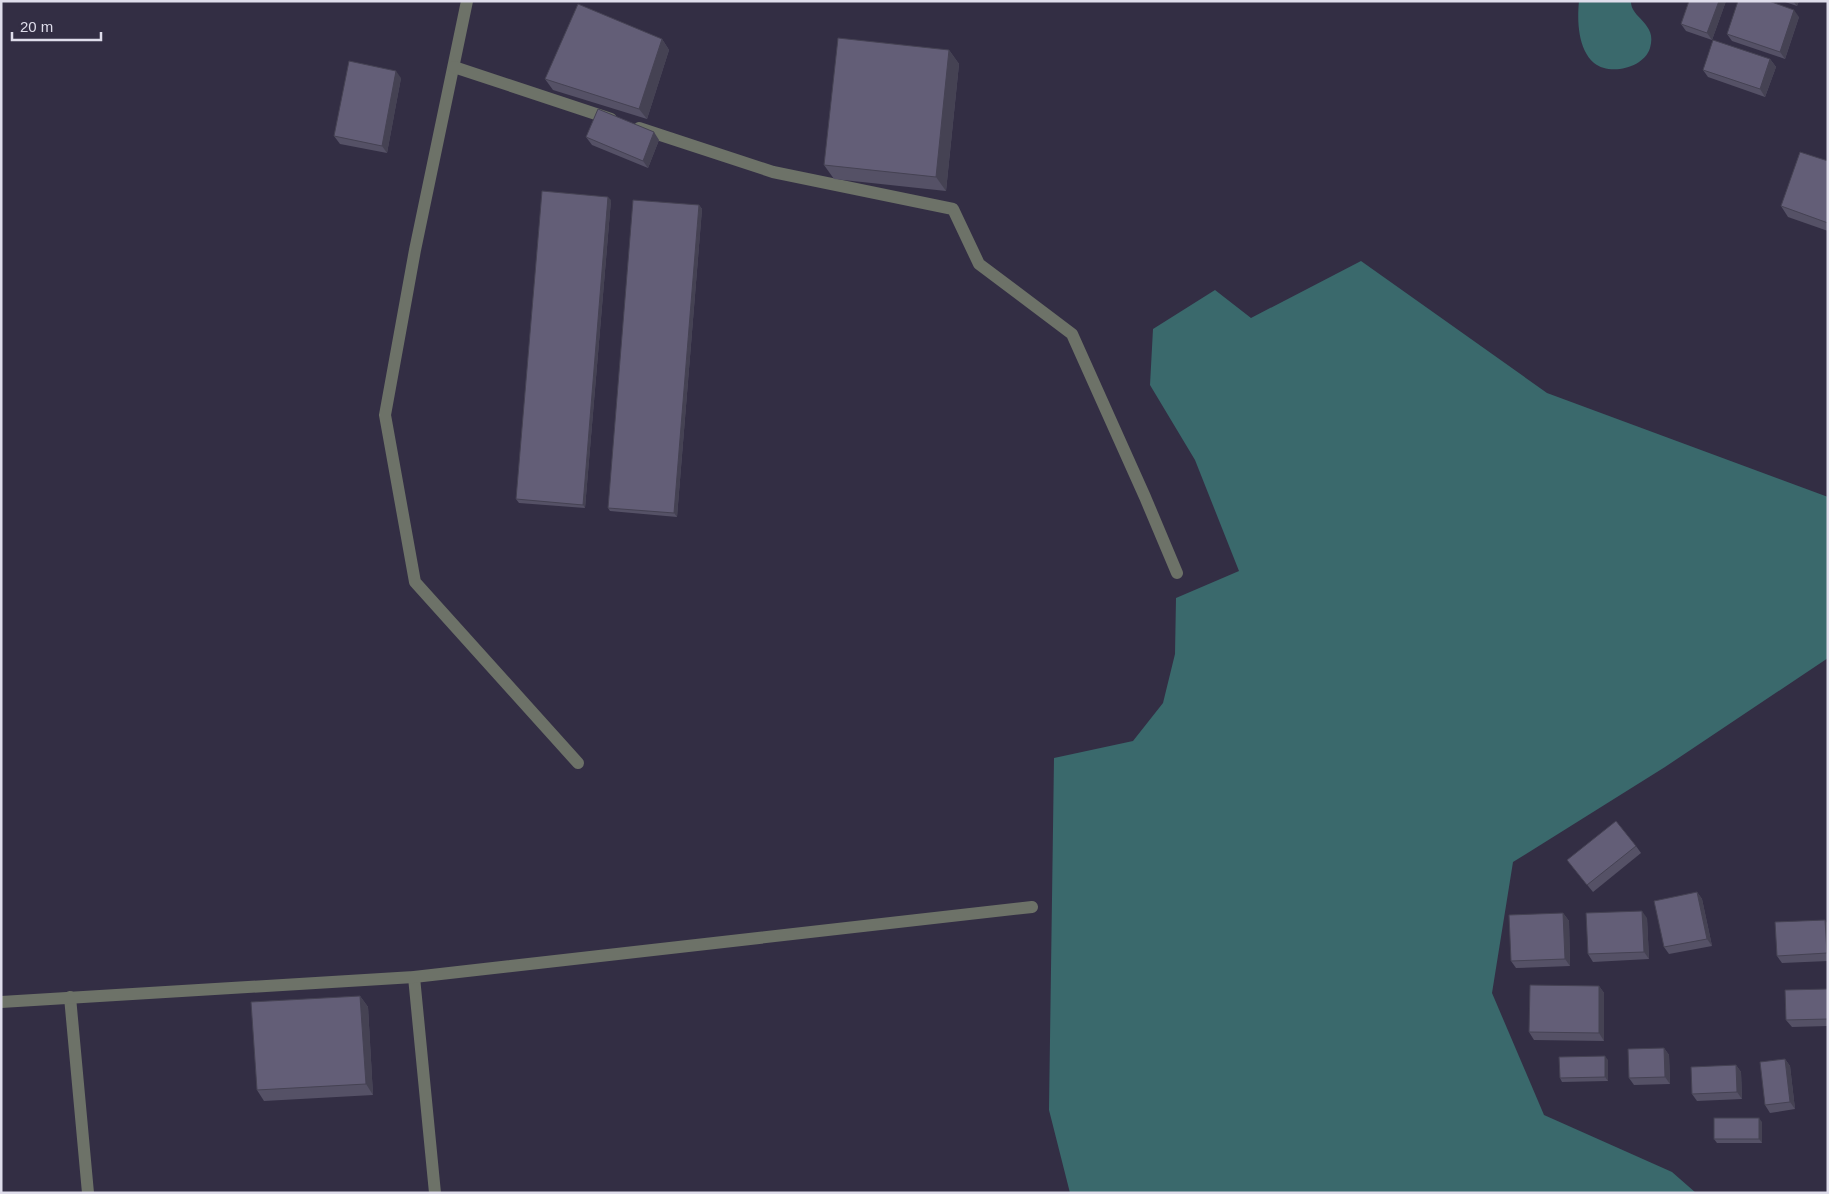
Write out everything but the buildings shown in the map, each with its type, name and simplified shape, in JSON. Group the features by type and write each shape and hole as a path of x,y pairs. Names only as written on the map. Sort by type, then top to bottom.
{"street":[{"path":"467,1 413,260 385,415 415,582 578,763"},
{"path":"454,67 773,172 953,209 979,264 1072,334 1177,573"},
{"path":"1,1002 414,978 1032,907"},
{"path":"414,978 435,1193"},
{"path":"70,997 88,1193"}],"shaded area":[{"path":"1579,1 1631,1 1635,12 1650,32 1650,48 1647,55 1641,61 1626,68 1609,69 1594,63 1582,43 1578,17"},
{"path":"1361,261 1547,393 1828,497 1828,658 1665,767 1513,862 1492,993 1544,1115 1672,1172 1696,1193 1070,1193 1049,1110 1054,758 1133,741 1163,703 1175,654 1176,598 1239,571 1195,460 1150,385 1153,329 1215,290 1251,318"}]}
